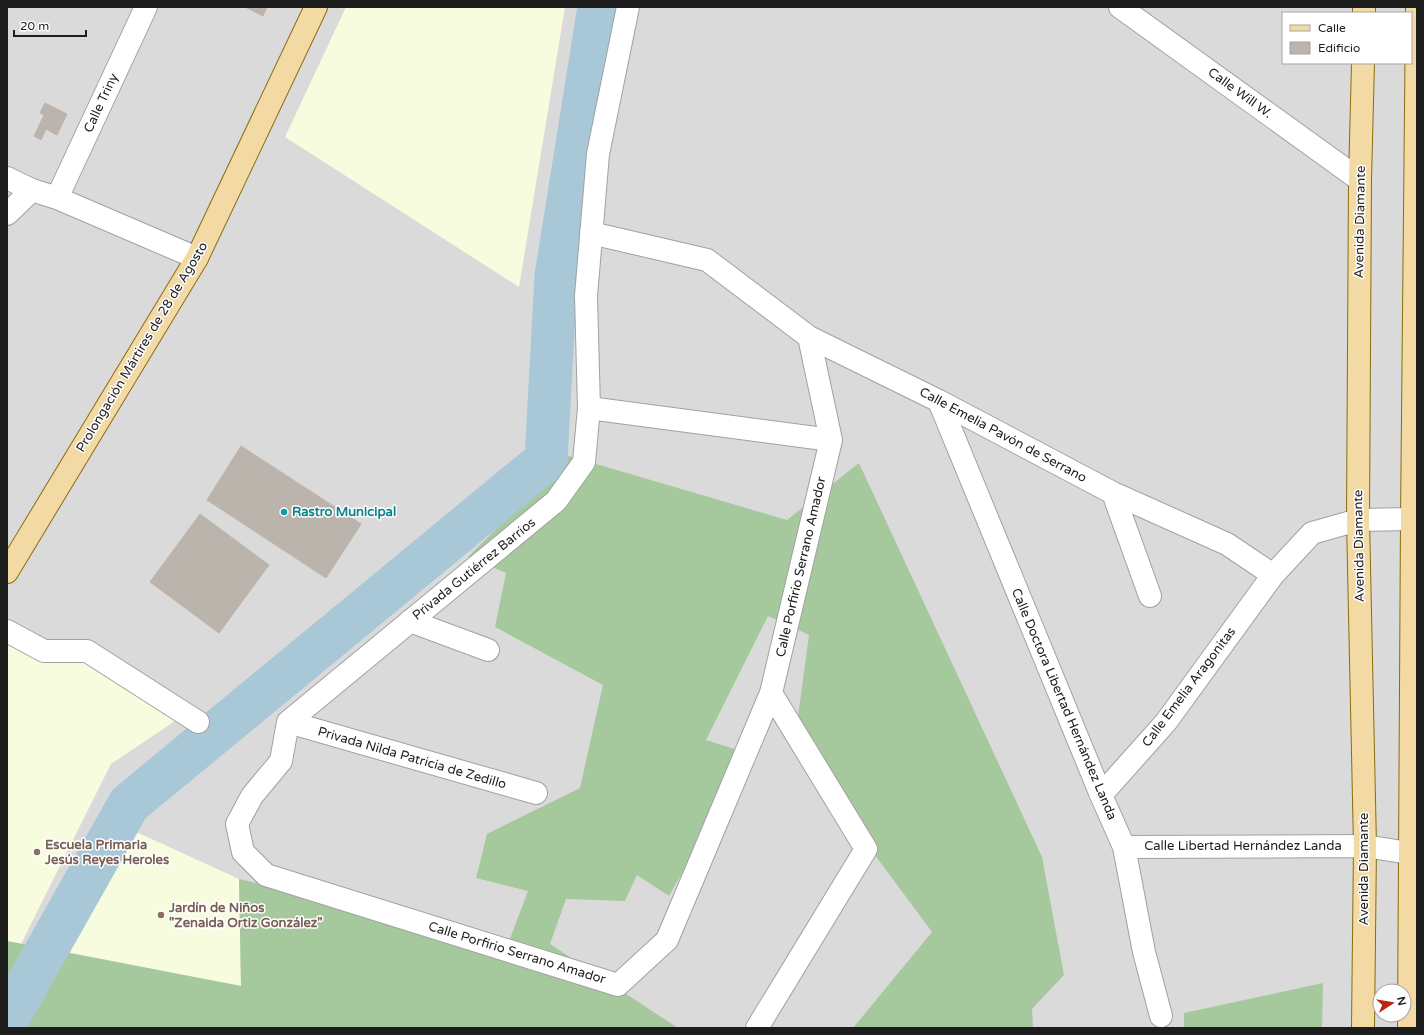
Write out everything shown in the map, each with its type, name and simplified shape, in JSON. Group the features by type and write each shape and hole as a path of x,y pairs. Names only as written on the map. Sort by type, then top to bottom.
{"main road":[{"name":"Prolongación Mártires de 28 de Agosto","path":"7,572 197,258 316,7"},
{"path":"1409,1028 1409,853 1417,7"},
{"name":"Avenida Diamante","path":"1363,64 1360,180 1358,520 1365,846 1363,1028"}],"street":[{"name":"Calle Triny","path":"57,198 146,7"},
{"name":"Privada Gutiérrez Barrios","path":"288,722 556,501 584,462 589,408 586,296 598,154 628,7"},
{"name":"Calle Will W.","path":"1120,7 1360,180"},
{"path":"7,178 32,190 57,198 197,258"},
{"path":"7,214 32,190"},
{"name":"Calle Emelia Pavón de Serrano","path":"591,233 707,260 809,337 939,401 1113,493 1227,544 1273,575"},
{"name":"Calle Porfirio Serrano Amador","path":"288,722 281,761 252,796 237,824 243,852 266,875 618,984 666,940 771,693 831,440 809,337"},
{"name":"Calle Doctora Libertad Hernández Landa","path":"939,401 1101,795 1124,847 1144,952 1161,1016"},
{"path":"589,408 831,440"},
{"path":"1113,493 1150,596"},
{"path":"1273,575 1312,533 1358,520 1412,519"},
{"name":"Calle Emelia Aragonitas","path":"1101,795 1166,722 1273,575"},
{"path":"410,621 488,650"},
{"path":"7,630 44,651 87,652 198,722"},
{"path":"757,1028 866,849 771,693"},
{"name":"Privada Nilda Patricia de Zedillo","path":"288,722 536,794"},
{"name":"Calle Libertad Hernández Landa","path":"1124,847 1365,846 1409,853"}],"shaded area":[{"path":"7,7 1417,7 1417,1028 7,1028"},
{"path":"346,7 565,7 519,287 285,137"},
{"name":"Escuela Primaria Jesús Reyes Heroles","path":"14,624 184,715 111,764 21,944 7,941 7,638"},
{"name":"Jardín de Niños \"Zenaida Ortiz González\"","path":"132,830 239,879 241,986 61,951"}],"green space":[{"path":"569,456 787,520 859,463 1042,857 1064,975 1032,1009 1033,1028 853,1028 932,932 794,746 809,635 768,616 706,740 750,754 669,896 637,875 625,901 566,899 550,944 678,1028 7,1028 7,941 241,986 239,879 508,944 528,891 476,878 487,834 580,788 603,685 495,627 506,573 468,557"},
{"path":"1323,983 1322,1028 1184,1028 1184,1013"}],"building":[{"path":"245,7 267,7 263,16"},
{"path":"45,103 67,114 57,135 46,129 41,140 34,136 44,115 40,113"},
{"name":"Rastro Municipal","path":"241,446 361,524 326,578 207,500"},
{"path":"200,514 269,565 219,633 150,582"}],"waterway":[{"path":"7,1020 129,804 546,460 556,276 599,7"}],"place":[{"name":"Rastro Municipal","path":"284,512"},
{"name":"Escuela Primaria Jesús Reyes Heroles","path":"37,852"},
{"name":"Jardín de Niños \"Zenaida Ortiz González\"","path":"161,915"}]}
